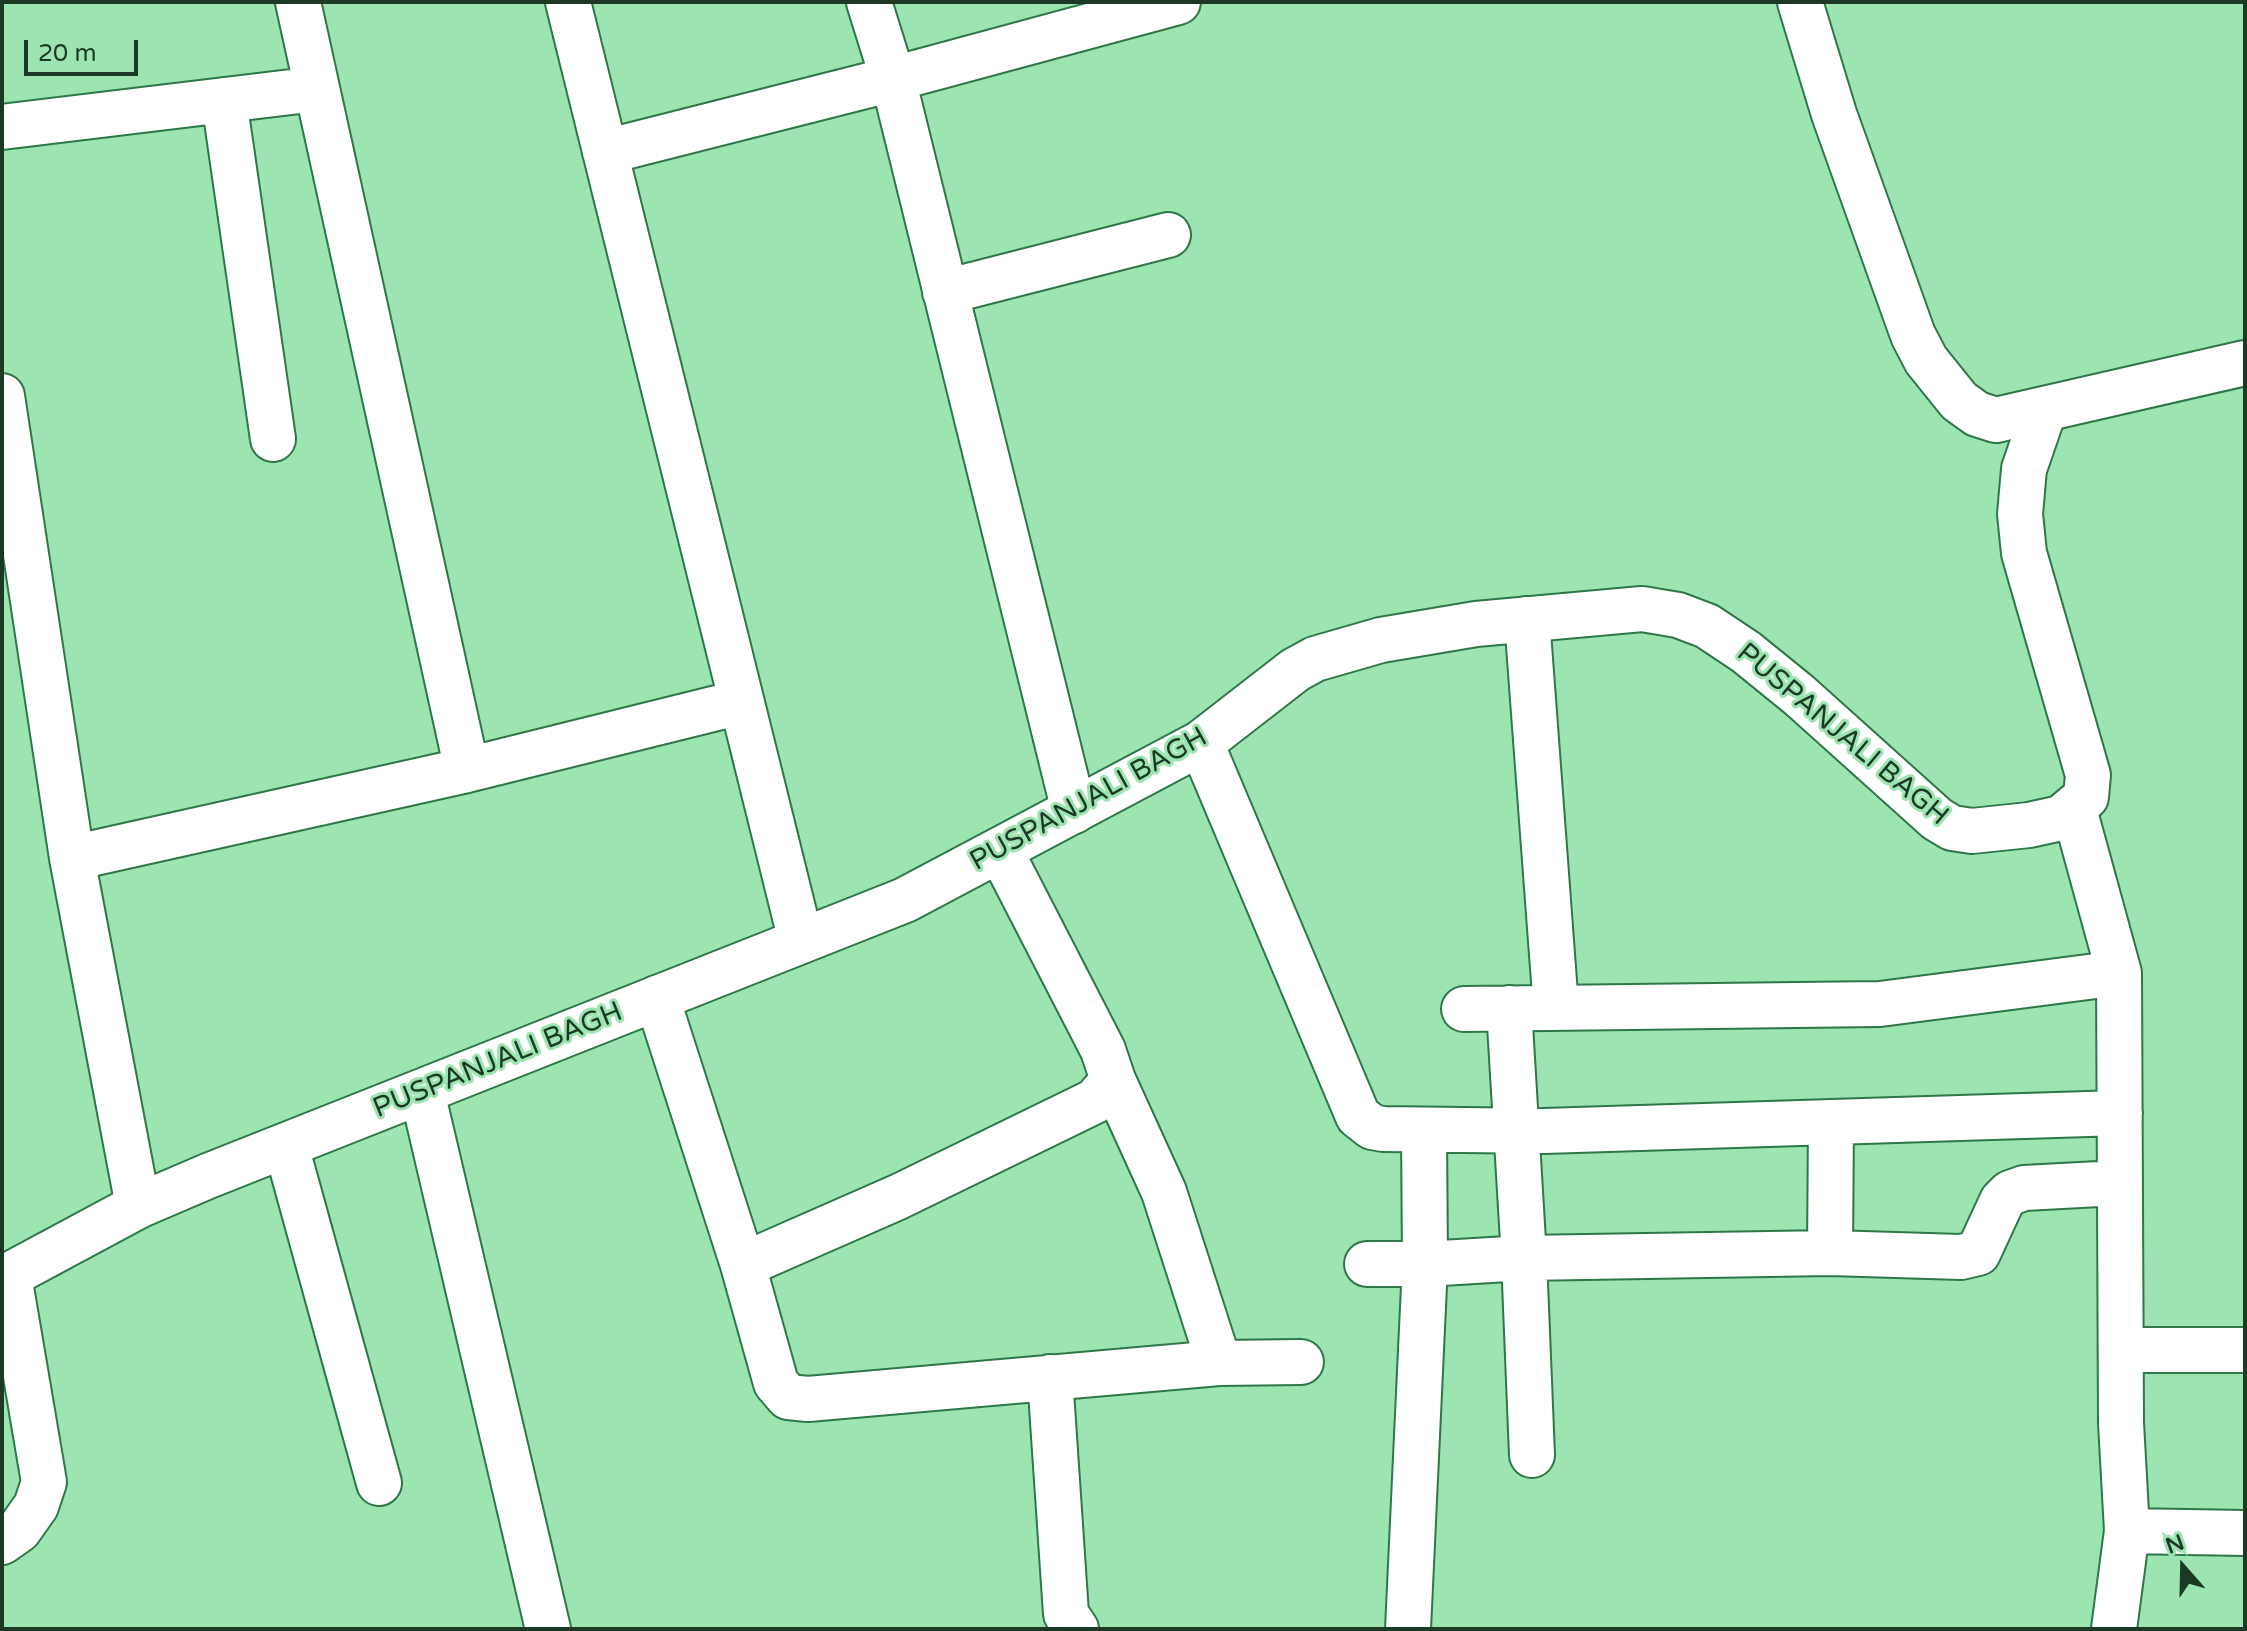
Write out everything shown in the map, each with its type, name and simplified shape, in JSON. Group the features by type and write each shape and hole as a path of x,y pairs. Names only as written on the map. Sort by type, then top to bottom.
{"street":[{"path":"298,2 467,770"},
{"path":"568,2 801,941"},
{"path":"869,2 893,79 1074,811"},
{"path":"605,152 893,79 1115,10 1178,2"},
{"path":"1800,2 1834,114 1913,335 1926,360 1959,401 1977,414 1996,420 2245,363"},
{"path":"2,127 316,89"},
{"path":"224,100 273,439"},
{"path":"945,292 1168,235"},
{"path":"2,396 72,858 138,1206"},
{"path":"2044,411 2024,469 2020,514 2024,553 2088,775 2086,797 2074,809 2119,973 2121,1423 2127,1531 2114,1629"},
{"name":"PUSPANJALI BAGH","path":"6,1278 138,1206 905,900 1201,743 1295,670 1315,659 1381,640 1430,630 1642,609 1678,615 1707,626 1746,652 1799,695 1937,819 1952,828 1972,831 2029,825 2061,818 2074,809"},
{"path":"1527,619 1556,1008"},
{"path":"72,858 467,770 741,702"},
{"path":"1201,743 1358,1116 1372,1127 1515,1131 2120,1113"},
{"path":"1000,850 1110,1065 1113,1080 1164,1192 1219,1363"},
{"path":"1464,1009 1880,1004 2119,973"},
{"path":"657,998 743,1265 776,1383 788,1397 808,1399 1219,1363 1301,1362"},
{"path":"1509,1008 1532,1455"},
{"path":"743,1265 898,1197 1095,1101 1113,1080"},
{"path":"422,1092 548,1629"},
{"path":"1830,1253 1831,1122"},
{"path":"1408,1629 1425,1264 1424,1130"},
{"path":"286,1146 379,1483"},
{"path":"1367,1264 1830,1253 1961,1257 1978,1253 2002,1201 2010,1193 2024,1188 2118,1183"},
{"path":"2,1542 19,1530 36,1506 44,1482 6,1278"},
{"path":"2122,1350 2245,1350"},
{"path":"1050,1377 1066,1614 1076,1629"},
{"path":"2127,1531 2245,1533"}]}
